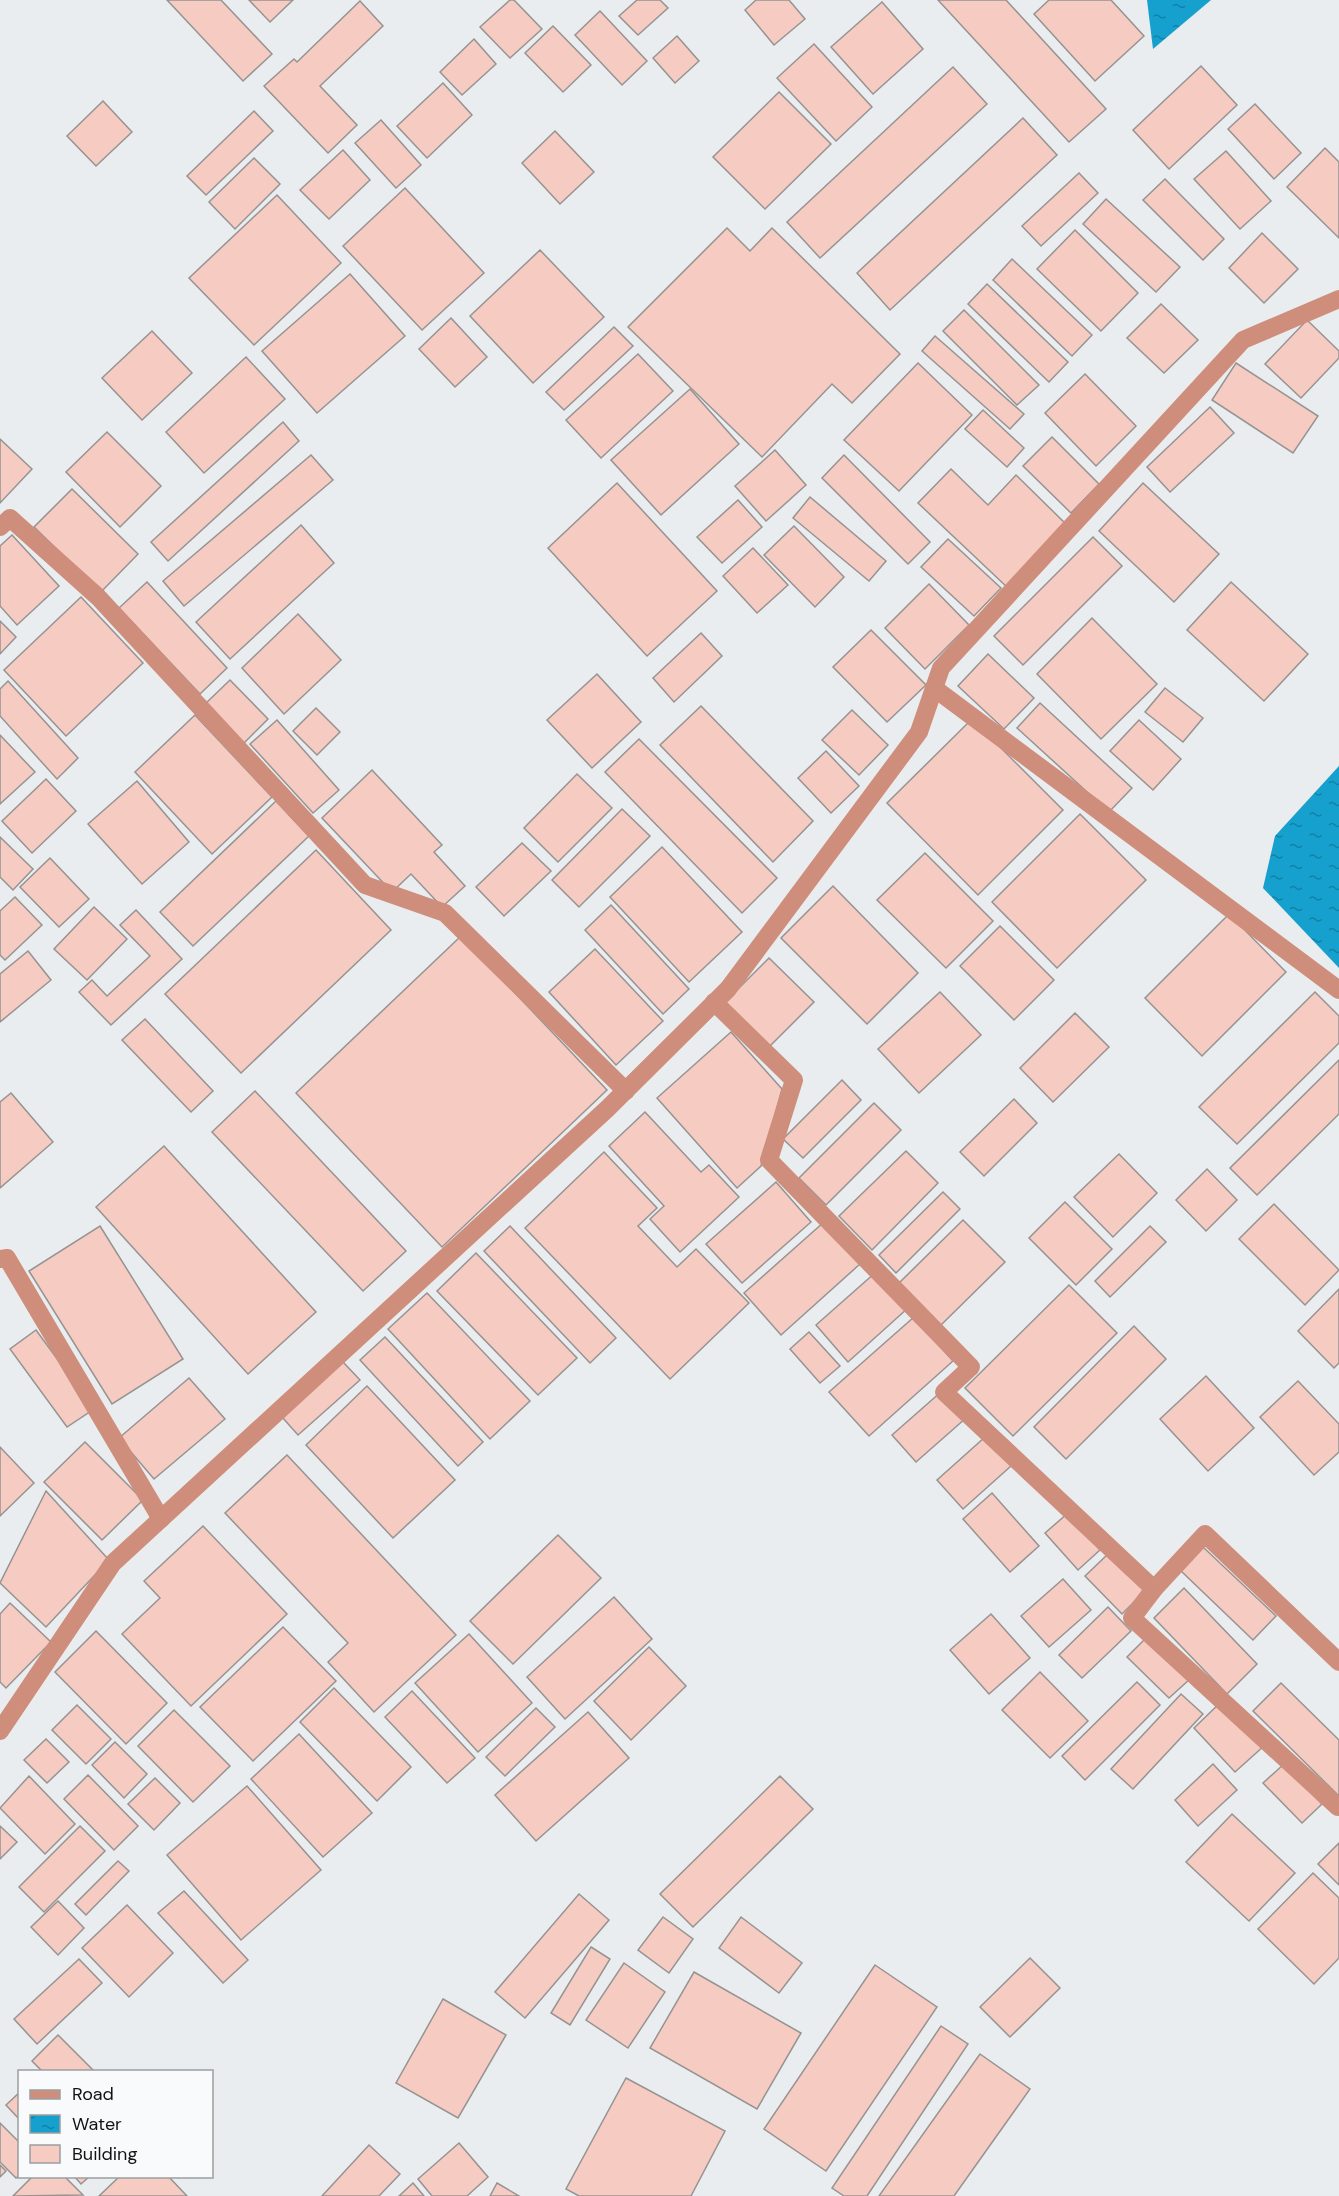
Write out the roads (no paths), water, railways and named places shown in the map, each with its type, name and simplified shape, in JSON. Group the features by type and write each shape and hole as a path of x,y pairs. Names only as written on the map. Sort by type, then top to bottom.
{"street":[{"path":"0,1731 113,1563 626,1091 728,989 919,732 941,668 1243,340 1339,299"},
{"path":"0,527 10,518 98,597 365,885 445,913 626,1091"},
{"path":"934,688 1339,990"},
{"path":"714,1002 794,1080 769,1160 971,1367 944,1392 1154,1588"},
{"path":"0,1259 7,1258 161,1519"},
{"path":"1338,1807 1132,1618 1154,1588 1205,1534 1339,1662"}],"water":[{"path":"1147,0 1211,0 1153,49"},
{"path":"1339,766 1339,968 1263,888 1275,836"}]}
